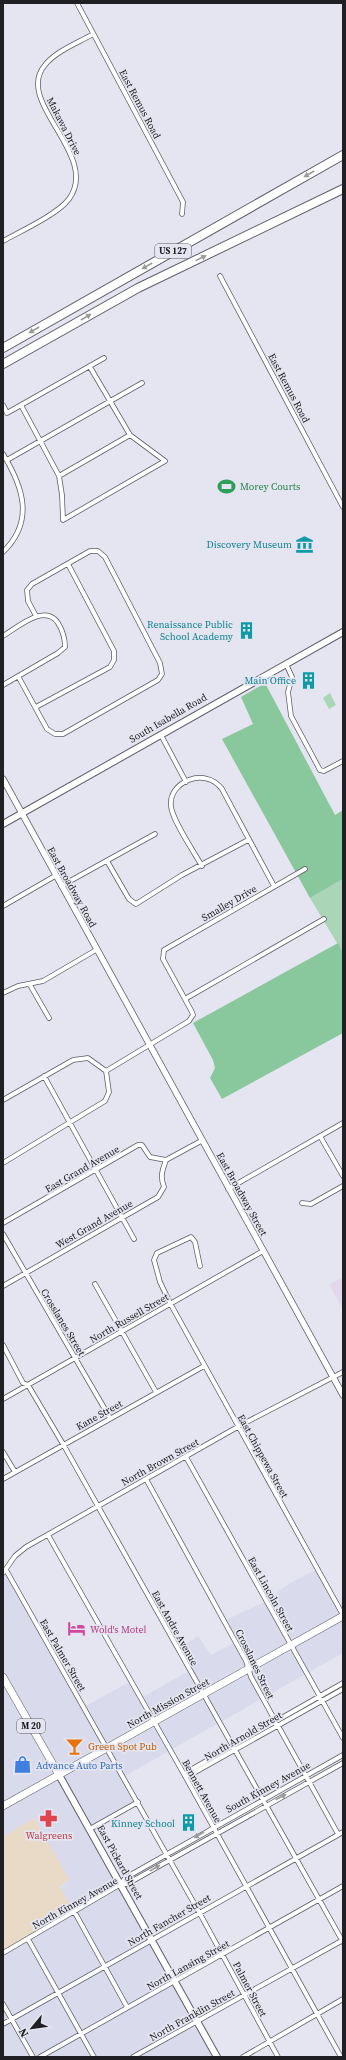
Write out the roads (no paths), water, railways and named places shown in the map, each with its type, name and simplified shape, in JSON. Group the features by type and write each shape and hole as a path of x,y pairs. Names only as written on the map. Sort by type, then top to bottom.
{"highway":[{"name":"US 127","path":"3,348 343,155"},
{"name":"US 127","path":"3,364 138,288 343,189"}],"main road":[{"name":"South Isabella Road","path":"3,824 343,632"},
{"name":"North Mission Street","path":"3,1806 203,1696 343,1616"},
{"name":"East Pickard Street","path":"3,1677 152,1939 217,2057"}],"street":[{"name":"East Remus Road","path":"77,3 183,202 182,214"},
{"name":"Makawa Drive","path":"3,241 58,209 73,192 76,178 74,162 42,100 39,93 38,79 40,72 48,61 93,34"},
{"name":"East Remus Road","path":"220,276 343,507"},
{"path":"3,405 7,413 104,358"},
{"path":"21,405 59,476 62,495 63,520 164,461 130,435 90,367"},
{"path":"7,460 142,383"},
{"path":"59,476 130,435"},
{"path":"3,454 20,487 23,498 21,524 15,537 3,552"},
{"path":"18,676 47,729 55,734 62,734 148,687 158,680 162,674 160,663 105,557 98,551 90,551 32,584 27,590 28,600 36,616"},
{"path":"36,707 110,667 114,660 114,651 68,564"},
{"path":"3,636 36,616 45,614 54,616 65,637 66,647 3,685"},
{"path":"286,664 292,677 288,692 291,716 320,770 324,770 343,761"},
{"path":"160,735 186,782"},
{"path":"202,866 171,810 172,794 175,790 186,782 203,777 214,781 222,789 274,886"},
{"name":"East Broadway Road","path":"3,779 55,876 126,1002"},
{"path":"61,886 155,834"},
{"path":"107,861 129,900 136,904 182,876 248,840"},
{"name":"Smalley Drive","path":"185,999 163,959 162,953 167,948 305,869"},
{"path":"3,906 55,876"},
{"path":"106,1071 190,1021 193,1015 185,999 324,919"},
{"path":"3,993 18,986 30,985 48,978 96,950"},
{"path":"30,985 49,1018"},
{"name":"East Broadway Street","path":"126,1002 343,1395"},
{"path":"3,1100 73,1060 83,1057 93,1060 106,1071 109,1092 105,1101 3,1163"},
{"path":"44,1076 134,1239"},
{"path":"228,1189 343,1123"},
{"path":"320,1136 343,1176"},
{"path":"166,1160 202,1141"},
{"name":"East Grand Avenue","path":"3,1223 138,1145 142,1145 150,1157 166,1160"},
{"name":"West Grand Avenue","path":"3,1286 161,1194 164,1188 161,1179 162,1170 166,1160"},
{"path":"302,1203 312,1204 343,1186"},
{"name":"Crosslanes Street","path":"3,1234 110,1418"},
{"name":"East Chippewa Street","path":"200,1266 195,1242 191,1237 157,1253 154,1260 170,1303 343,1616"},
{"name":"North Russell Street","path":"3,1399 263,1251"},
{"path":"94,1284 156,1392"},
{"name":"East Andre Avenue","path":"3,1345 24,1383 28,1385 63,1444 203,1696 343,1941"},
{"name":"Kane Street","path":"3,1478 204,1366"},
{"name":"North Brown Street","path":"4,1571 20,1551 97,1506 186,1457 237,1426 343,1372"},
{"path":"3,1452 15,1472"},
{"name":"East Lincoln Street","path":"186,1457 343,1738"},
{"name":"Crosslanes Street","path":"146,1479 243,1655 249,1669 250,1677 338,1834"},
{"name":"Bennett Avenue","path":"48,1535 185,1776 341,2057"},
{"name":"East Palmer Street","path":"4,1571 138,1802"},
{"name":"North Arnold Street","path":"321,1699 343,1683"},
{"name":"North Arnold Street","path":"185,1776 190,1775 235,1750 276,1724 321,1699 343,1689"},
{"name":"North Arnold Street","path":"185,1776 187,1772 232,1745 276,1724"},
{"name":"South Kinney Avenue","path":"121,1884 125,1878 166,1854 343,1755"},
{"name":"North Kinney Avenue","path":"3,1953 121,1884 127,1884 343,1763"},
{"path":"90,1829 138,1802"},
{"name":"Palmer Street","path":"138,1802 278,2057"},
{"name":"North Fancher Street","path":"3,2024 104,1965 343,1832"},
{"name":"North Lansing Street","path":"40,2057 127,2007 270,1929 343,1886"},
{"path":"74,1911 127,2007"},
{"path":"28,1939 82,2033 94,2057"},
{"name":"North Franklin Street","path":"133,2057 343,1941"},
{"path":"243,2057 343,1999"},
{"path":"3,2004 33,2057"}],"place":[{"name":"Morey Courts","path":"227,486"},
{"name":"Discovery Museum","path":"305,544"},
{"name":"Renaissance Public School Academy","path":"246,630"},
{"name":"Main Office","path":"309,680"},
{"name":"Wold's Motel","path":"77,1629"},
{"name":"Green Spot Pub","path":"75,1746"},
{"name":"Advance Auto Parts","path":"23,1765"},
{"name":"Walgreens","path":"49,1818"},
{"name":"Kinney School","path":"188,1823"}]}
